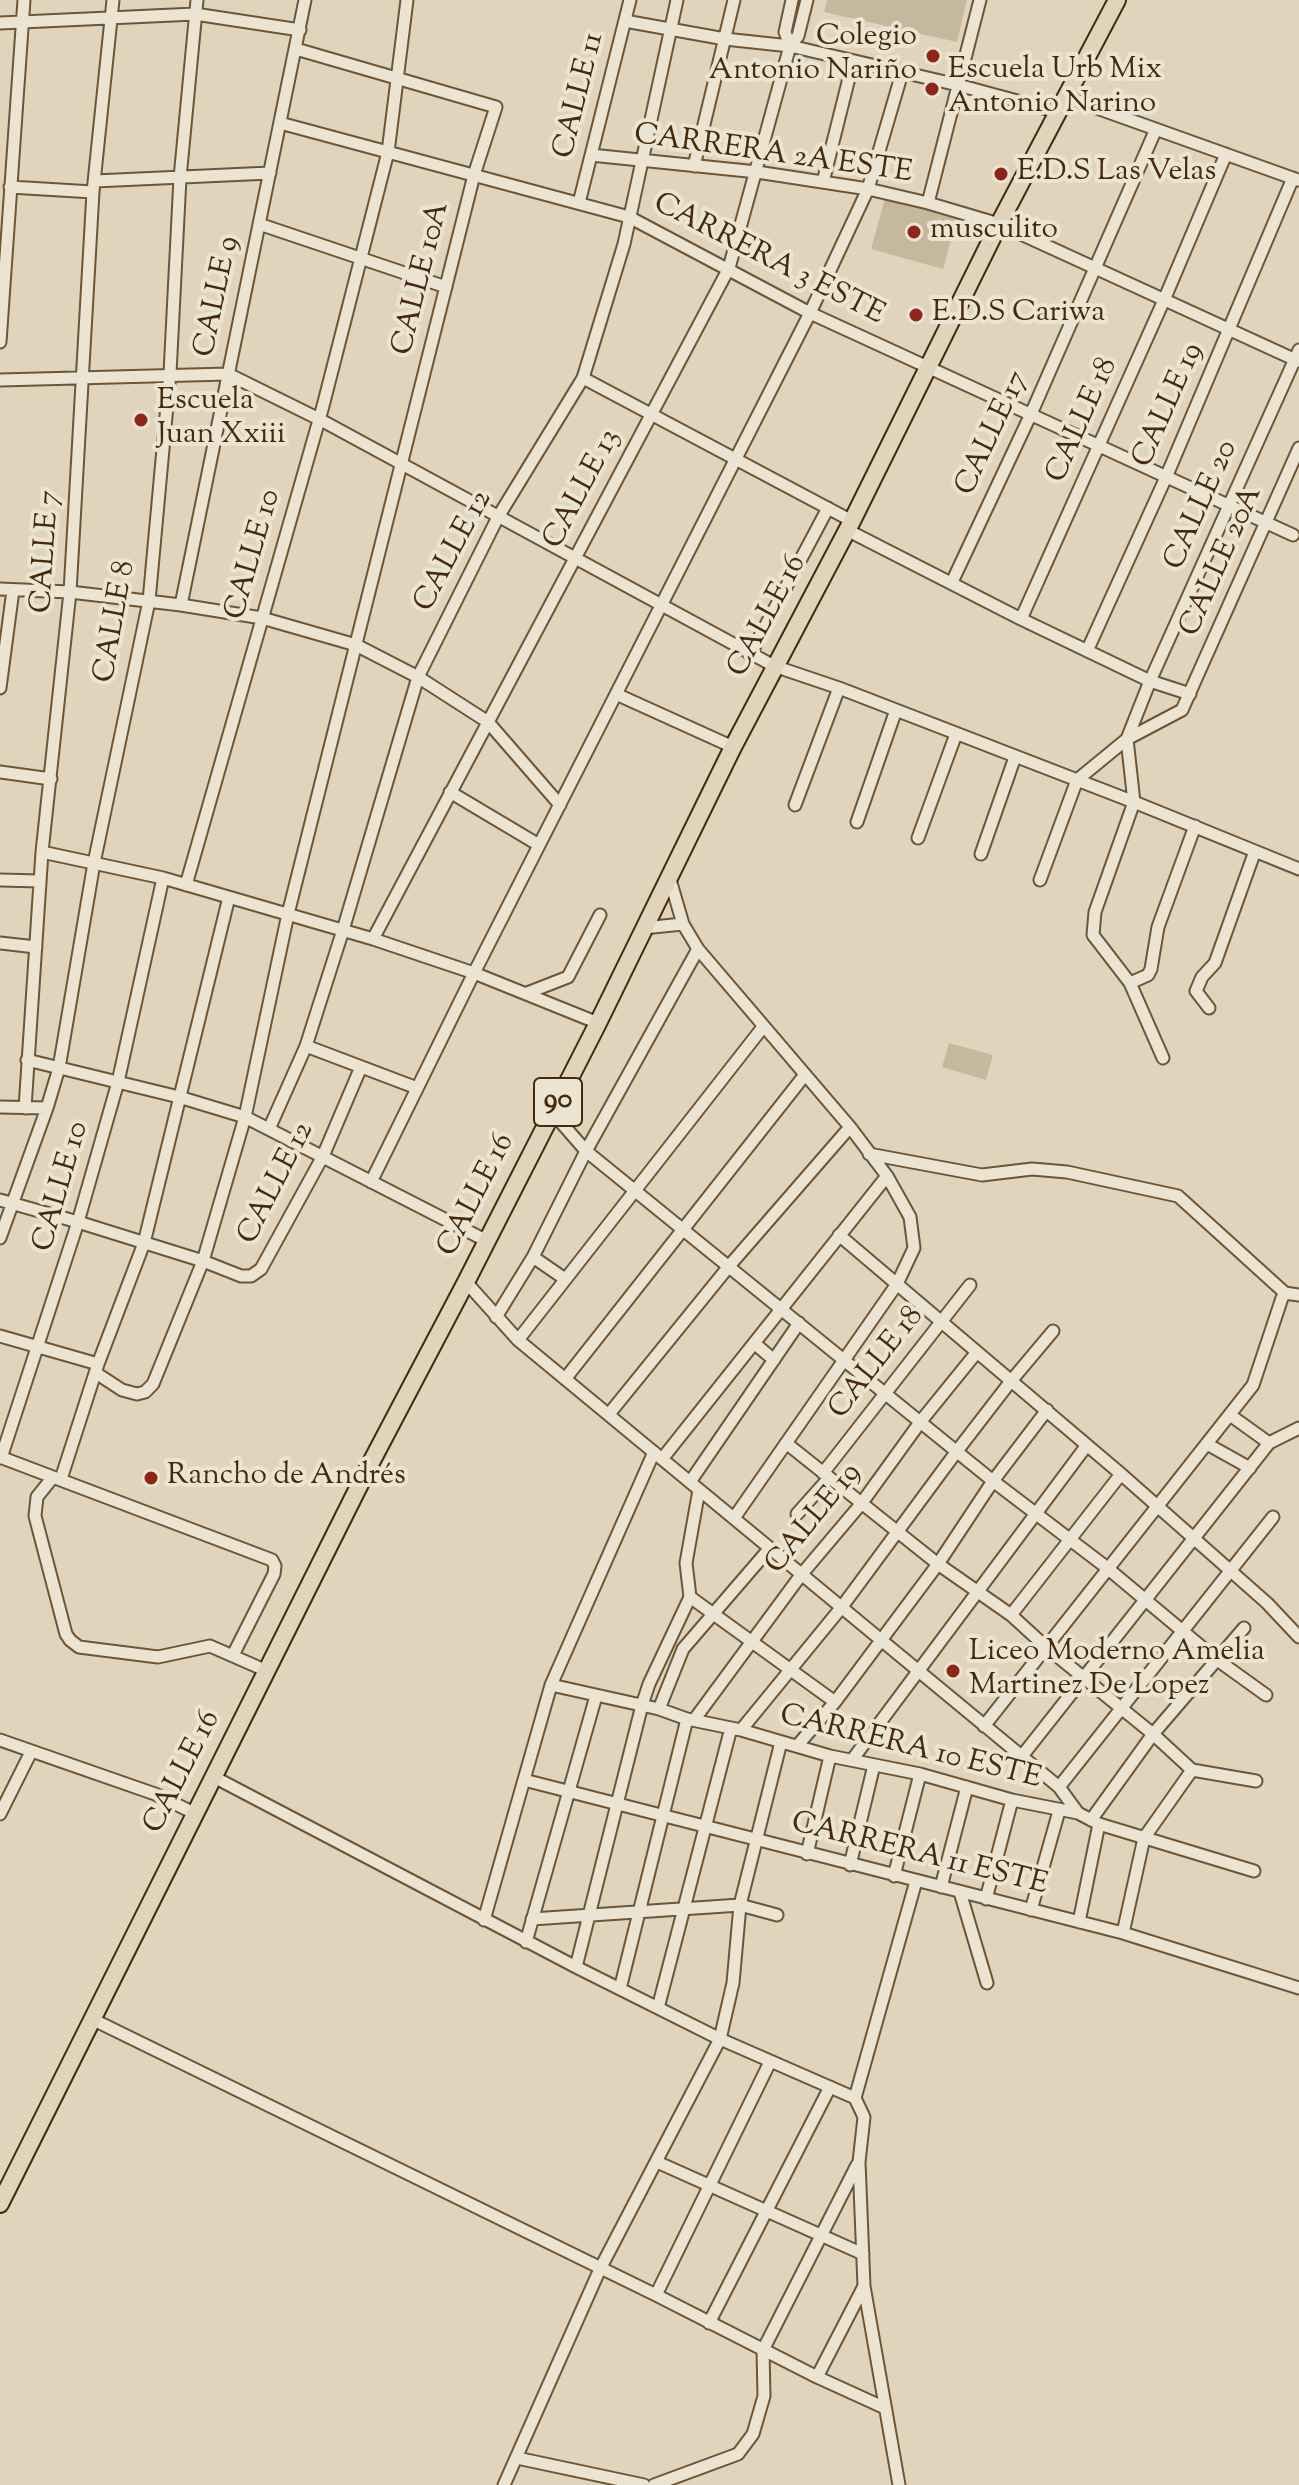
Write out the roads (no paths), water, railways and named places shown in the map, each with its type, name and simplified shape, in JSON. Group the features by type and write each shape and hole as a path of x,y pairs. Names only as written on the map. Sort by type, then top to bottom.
{"highway":[{"name":"CALLE 16","path":"0,2204 94,2020 187,1810 214,1777 366,1472 598,1023 774,666 1117,0"}],"street":[{"path":"0,342 10,187 6,172 24,0"},
{"name":"CALLE 7","path":"25,1108 42,852 70,592 94,186 113,0"},
{"name":"CALLE 8","path":"0,1238 6,1202 47,1108 59,1068 94,863 149,601 170,373 180,178 197,0"},
{"name":"CALLE 9","path":"181,605 305,0"},
{"name":"CALLE 10","path":"186,885 319,419 388,152 407,0"},
{"name":"CALLE 11","path":"579,203 630,0"},
{"name":"CALLE 12","path":"269,1129 306,1046 418,677 498,517 583,378 624,244 677,0"},
{"path":"694,166 734,0"},
{"name":"CALLE 13","path":"790,46 785,32 792,0"},
{"name":"CALLE 13","path":"373,939 729,268 790,46 798,36 807,0"},
{"path":"928,203 980,0"},
{"path":"0,23 195,14 300,30"},
{"path":"625,21 725,39 790,46 902,73 1062,105 1156,129 1296,179"},
{"path":"296,49 397,78"},
{"path":"823,182 853,62"},
{"path":"371,1182 810,313 868,189 902,73"},
{"name":"CALLE 10A","path":"97,1368 122,1390 137,1394 145,1392 153,1384 203,1261 245,1117 288,914 474,175 496,107 397,78"},
{"name":"CARRERA 3 ESTE","path":"280,123 629,217 810,313 1230,503 1293,535"},
{"name":"CALLE 17","path":"952,582 1031,414 1156,129"},
{"name":"CALLE 18","path":"1021,619 1226,154"},
{"name":"CARRERA 2A ESTE","path":"591,155 757,172 868,189 928,203 999,224 1230,331 1298,357"},
{"path":"10,187 94,186 270,173"},
{"name":"CALLE 19","path":"1087,651 1296,179"},
{"path":"259,224 446,287"},
{"name":"CALLE 20","path":"1127,739 1150,681 1298,357"},
{"path":"0,380 84,379 170,373 228,374 319,419 750,655 1134,802 1299,869"},
{"path":"583,378 828,508 849,525 1021,619 1150,681 1190,694 1179,713 1127,739 1077,780 1040,880"},
{"name":"CALLE 20A","path":"1190,694 1299,448"},
{"path":"750,655 828,508"},
{"path":"0,589 70,592 181,605 262,618 356,645 418,677 488,722 560,805"},
{"path":"0,688 13,590"},
{"path":"795,805 839,688"},
{"path":"616,694 733,747"},
{"path":"857,822 896,710"},
{"path":"918,838 956,734"},
{"path":"1127,739 1134,802 1092,924 1093,935 1130,983 1163,1058"},
{"path":"981,854 1015,757"},
{"path":"0,772 51,779"},
{"path":"450,792 539,845"},
{"path":"1130,983 1148,975 1151,969 1158,927 1195,826"},
{"path":"1209,1008 1196,991 1202,977 1215,963 1255,851"},
{"path":"42,852 163,878 373,939 474,973 598,1023"},
{"path":"669,876 683,924 698,949 850,1127 887,1176 910,1217 914,1248 897,1284 734,1518"},
{"name":"CALLE 10","path":"0,1457 39,1347 118,1082 163,878"},
{"path":"0,880 40,881"},
{"path":"229,897 144,1243 57,1478 37,1497 35,1516 66,1634 79,1647 158,1657 205,1646 267,1671"},
{"path":"527,993 568,977 600,915"},
{"path":"643,928 683,924"},
{"path":"0,943 36,947"},
{"path":"496,1317 533,1257 586,1151 698,949"},
{"path":"518,1340 763,1027"},
{"path":"306,1046 417,1088"},
{"path":"27,1060 179,1097 245,1117 487,1241"},
{"name":"CALLE 12","path":"203,1261 241,1276 251,1276 261,1269 323,1156 361,1067"},
{"path":"565,1379 804,1076"},
{"path":"0,1107 47,1108"},
{"path":"552,1112 586,1151 993,1481 1106,1567 1216,1659 1266,1695"},
{"path":"609,1414 730,1265 850,1127"},
{"path":"869,1154 982,1175 1032,1169 1067,1172 1178,1196 1285,1293 1299,1295"},
{"path":"484,1920 551,1685 658,1456 754,1343 887,1176"},
{"path":"6,1202 203,1261"},
{"path":"839,1235 1193,1536 1267,1603 1299,1637"},
{"path":"533,1257 565,1279"},
{"path":"466,1282 518,1340 1059,1787 1078,1813"},
{"name":"CALLE 18","path":"797,1514 970,1285"},
{"path":"984,1726 1106,1567 1253,1385 1285,1293"},
{"path":"576,1967 642,1705 690,1597 686,1563 695,1486 799,1323"},
{"path":"658,2008 706,1825 736,1729 841,1608 957,1451 1053,1331"},
{"path":"0,1336 97,1368"},
{"path":"754,1343 774,1360"},
{"name":"CALLE 19","path":"620,1989 690,1719 977,1352"},
{"path":"797,1746 835,1702 938,1564 993,1481 1047,1410"},
{"path":"1230,1415 1269,1443"},
{"path":"1022,1756 1269,1443 1299,1428"},
{"path":"786,1443 938,1564 1011,1615 1192,1770 1256,1781"},
{"path":"1207,1444 1250,1468"},
{"path":"852,1760 1087,1445"},
{"path":"0,1457 272,1560 274,1574 236,1656"},
{"path":"1011,1615 1121,1474"},
{"path":"1059,1787 1273,1517"},
{"path":"659,1709 683,1649 770,1548"},
{"path":"690,1597 835,1702"},
{"path":"1079,1922 1095,1822 1153,1734 1244,1628"},
{"path":"670,1643 683,1649"},
{"name":"CARRERA 10 ESTE","path":"551,1685 659,1709 830,1756 920,1774 1012,1800 1078,1813 1095,1822 1254,1871"},
{"path":"526,1942 596,1696"},
{"path":"0,1740 167,1799 187,1810"},
{"path":"504,2485 600,2269 720,2039 733,1983 740,1905 781,1742"},
{"path":"0,1814 31,1752"},
{"path":"807,1854 830,1756"},
{"path":"850,1865 874,1765"},
{"path":"1123,1933 1144,1838 1192,1770"},
{"path":"894,1876 920,1774"},
{"path":"214,1777 526,1942 720,2039 855,2098 864,2117 859,2162 864,2286 899,2485"},
{"name":"CARRERA 11 ESTE","path":"524,1780 1123,1933 1299,1988"},
{"path":"941,1887 967,1787"},
{"path":"986,1899 1012,1800"},
{"path":"1031,1910 1059,1811"},
{"path":"855,2098 916,1881"},
{"path":"960,1892 987,1983"},
{"path":"532,1919 740,1905 777,1915"},
{"path":"94,2020 885,2408"},
{"path":"656,2295 770,2062"},
{"path":"709,2323 830,2087"},
{"path":"657,2162 863,2254"},
{"path":"654,2485 738,2454 753,2434 764,2396 763,2350 859,2162"},
{"path":"817,2377 864,2286"},
{"path":"517,2458 644,2485"}],"place":[{"name":"Colegio Antonio Nariño","path":"933,56"},
{"name":"Escuela Urb Mix Antonio Narino","path":"932,89"},
{"name":"E.D.S Las Velas","path":"1001,174"},
{"name":"musculito","path":"914,232"},
{"name":"E.D.S Cariwa","path":"916,315"},
{"name":"Escuela Juan Xxiii","path":"141,420"},
{"name":"Rancho de Andrés","path":"151,1478"},
{"name":"Liceo Moderno Amelia Martinez De Lopez","path":"953,1671"}]}
